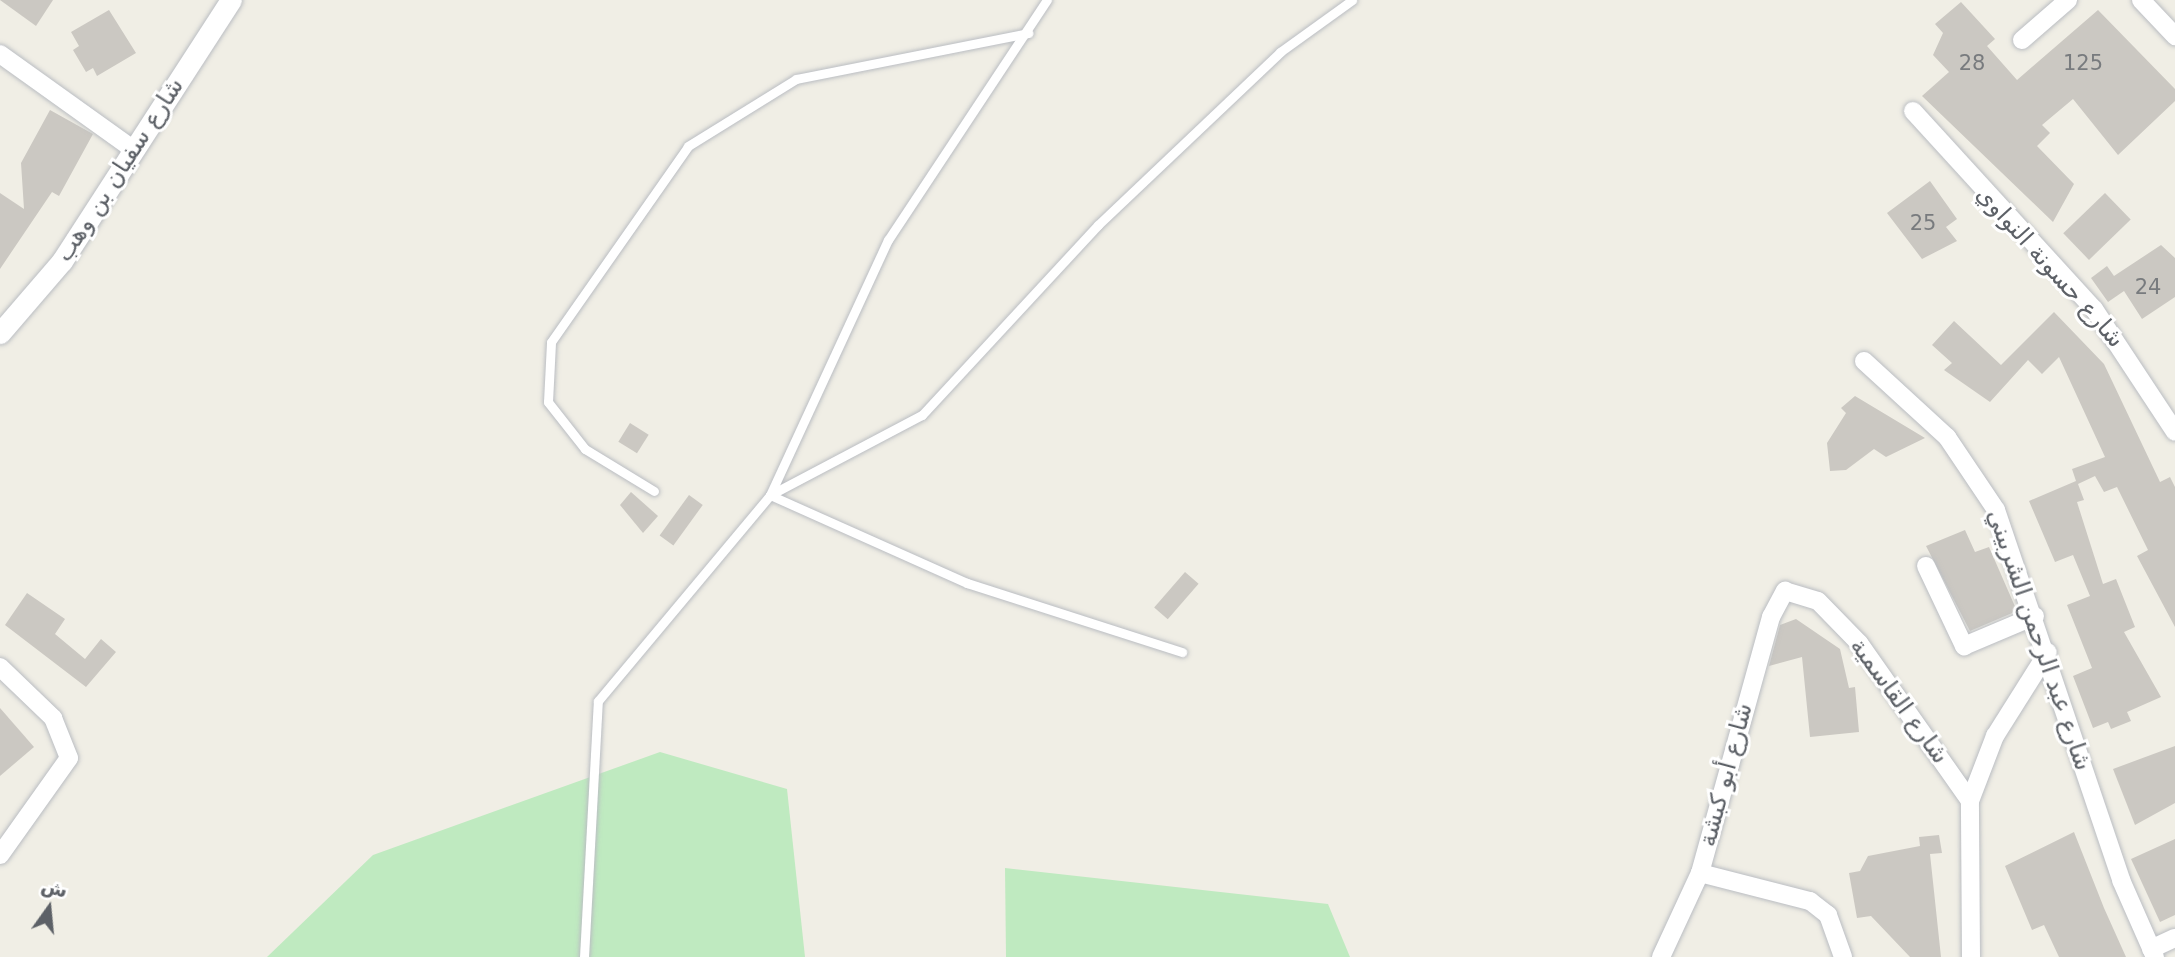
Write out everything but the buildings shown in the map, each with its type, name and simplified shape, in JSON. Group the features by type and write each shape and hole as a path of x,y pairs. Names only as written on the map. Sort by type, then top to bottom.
{"street":[{"name":"شارع سفيان بن وهب","path":"0,333 62,261 230,0"},
{"path":"2022,40 2068,0"},
{"path":"2141,0 2175,36"},
{"path":"0,54 134,150"},
{"name":"شارع حسونة النواوي","path":"1913,111 2094,309 2175,432"},
{"name":"شارع عبد الرحمن الشربيني","path":"1864,361 1916,404 1984,485 2048,652 2109,844 2153,953"},
{"path":"1926,566 1964,646 2035,616"},
{"name":"شارع القاسمية","path":"1785,591 1818,601 1859,643 1970,802"},
{"name":"شارع أبو كبشة","path":"1661,957 1700,873 1768,629 1785,591"},
{"path":"1972,957 1970,802 1995,736 2048,652"},
{"path":"0,667 53,718 69,758 0,855"},
{"path":"1700,873 1810,901 1828,915 1843,957"},
{"path":"2153,953 2175,938"}],"lane":[{"path":"584,957 598,701 770,495 888,240 1028,33 1047,0"},
{"path":"770,495 922,415 1098,225 1280,52 1352,0"},
{"path":"654,491 585,449 548,402 551,342 688,146 796,79 1028,33"},
{"path":"770,495 967,583 1182,652"}],"green space":[{"path":"660,752 787,789 805,957 267,957 373,855"},
{"path":"1005,868 1328,904 1350,957 1006,957"}]}
